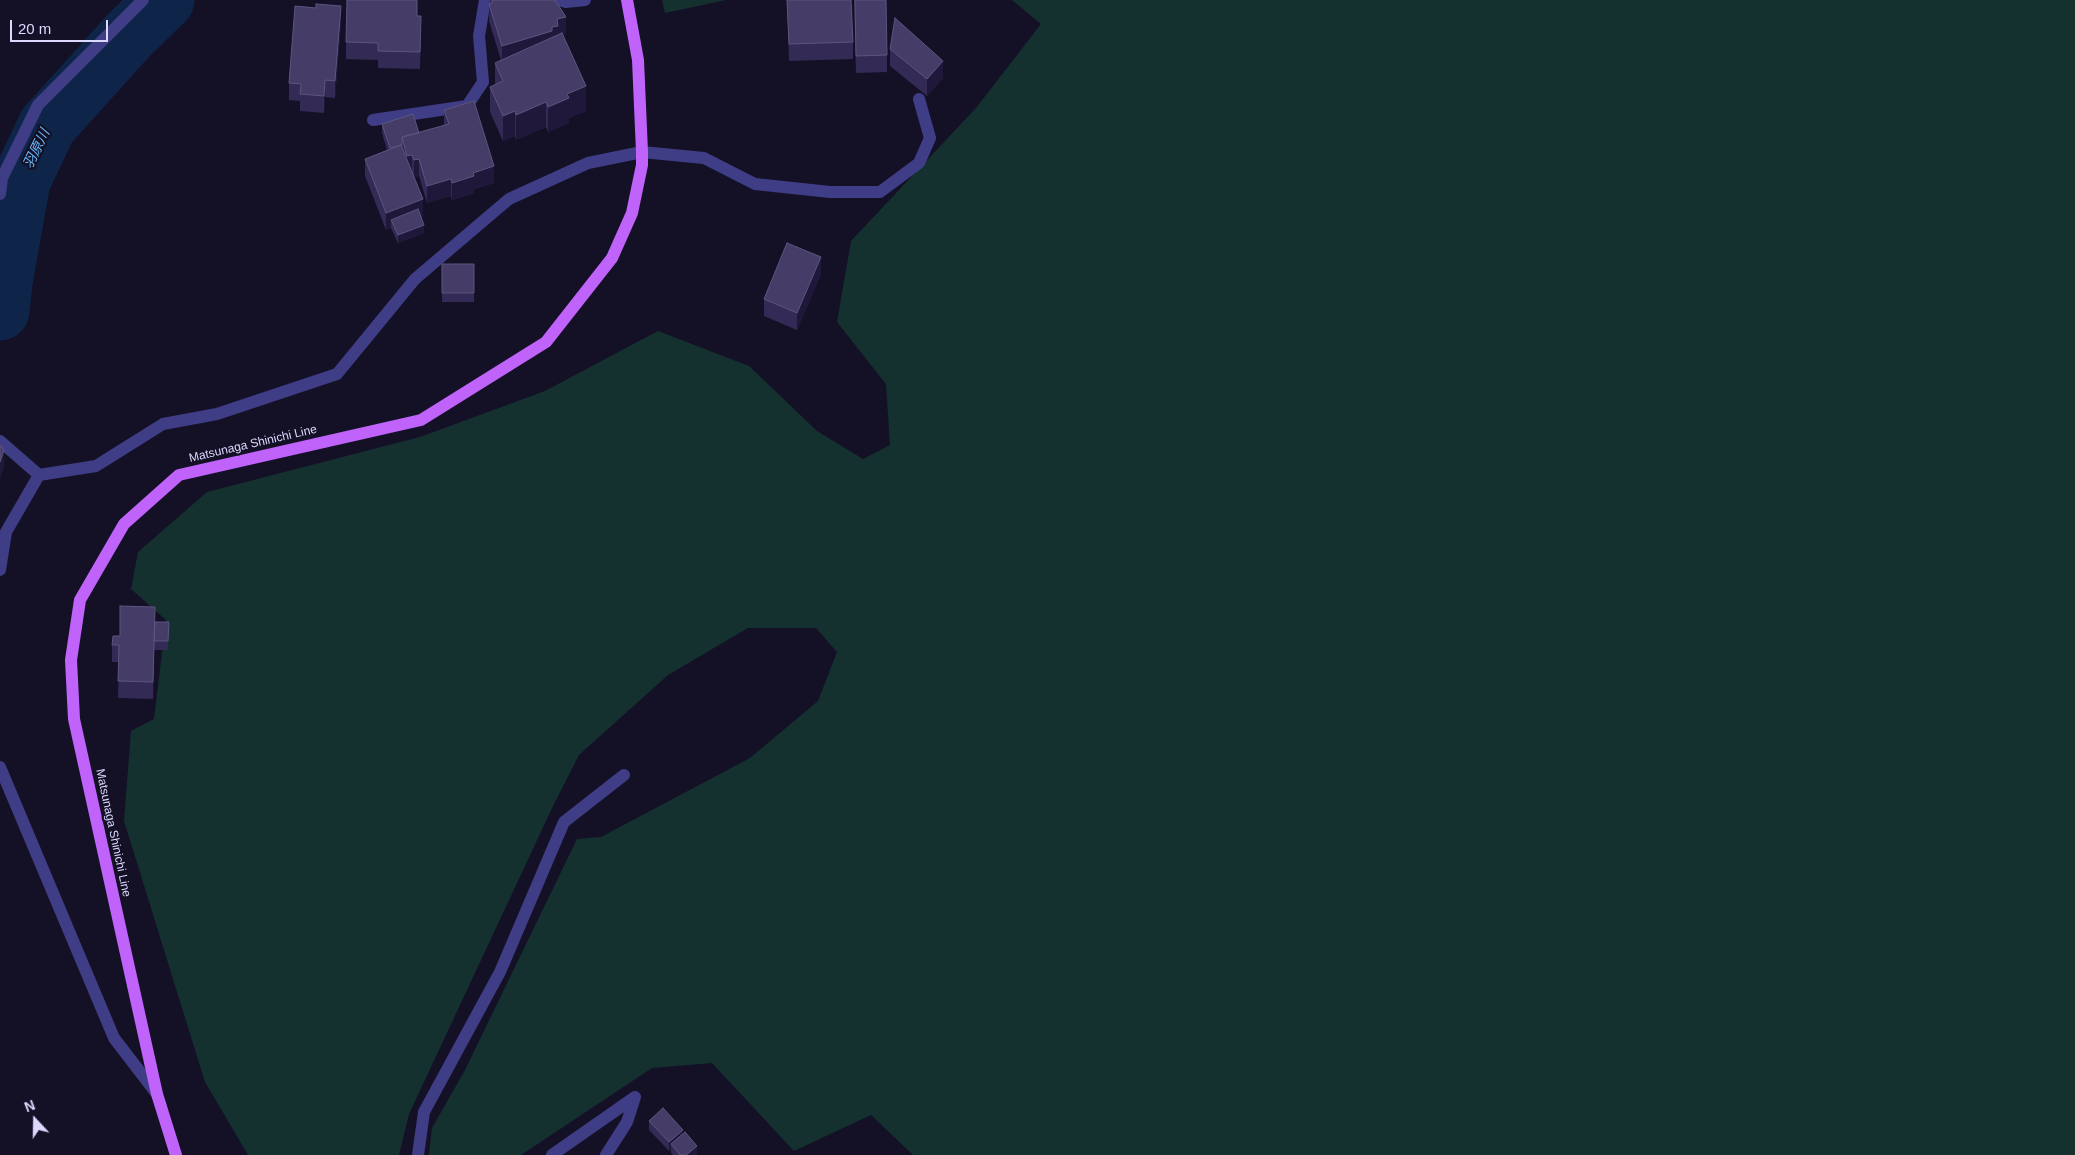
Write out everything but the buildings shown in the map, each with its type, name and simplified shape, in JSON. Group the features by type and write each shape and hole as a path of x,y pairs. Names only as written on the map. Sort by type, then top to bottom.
{"main road":[{"name":"Matsunaga Shinichi Line","path":"176,1155 157,1094 74,719 71,660 80,600 124,524 178,476 421,420 546,342 612,258 632,213 642,164 642,152 638,60 627,0"}],"street":[{"path":"0,194 2,178 38,104 143,0"},
{"path":"372,120 467,106 483,82 479,36 485,0"},
{"path":"560,0 566,2 585,0"},
{"path":"39,475 96,466 163,424 217,414 337,374 414,279 509,199 588,163 642,152 704,158 755,184 830,192 880,192 919,162 930,138 919,99"},
{"path":"0,441 39,475"},
{"path":"0,570 6,532 39,475"},
{"path":"0,767 114,1038 157,1094"},
{"path":"418,1155 424,1112 500,972 564,822 624,775"},
{"path":"552,1155 635,1097 627,1122 606,1155"}],"green space":[{"path":"662,0 726,0 665,13"},
{"path":"1012,0 2075,0 2075,1155 913,1155 871,1115 794,1151 712,1063 652,1068 521,1155 429,1155 432,1128 465,1070 577,839 601,837 750,758 818,701 837,652 816,628 748,628 668,675 579,755 553,806 409,1114 399,1155 248,1155 205,1082 124,821 131,731 154,719 166,620 131,589 138,552 207,492 420,437 545,391 658,331 749,366 817,431 863,459 890,445 886,384 837,322 851,241 976,108 1041,24"}],"waterway":[{"name":"羽原川","path":"0,311 3,282 21,181 47,126 129,35 165,0"}]}
